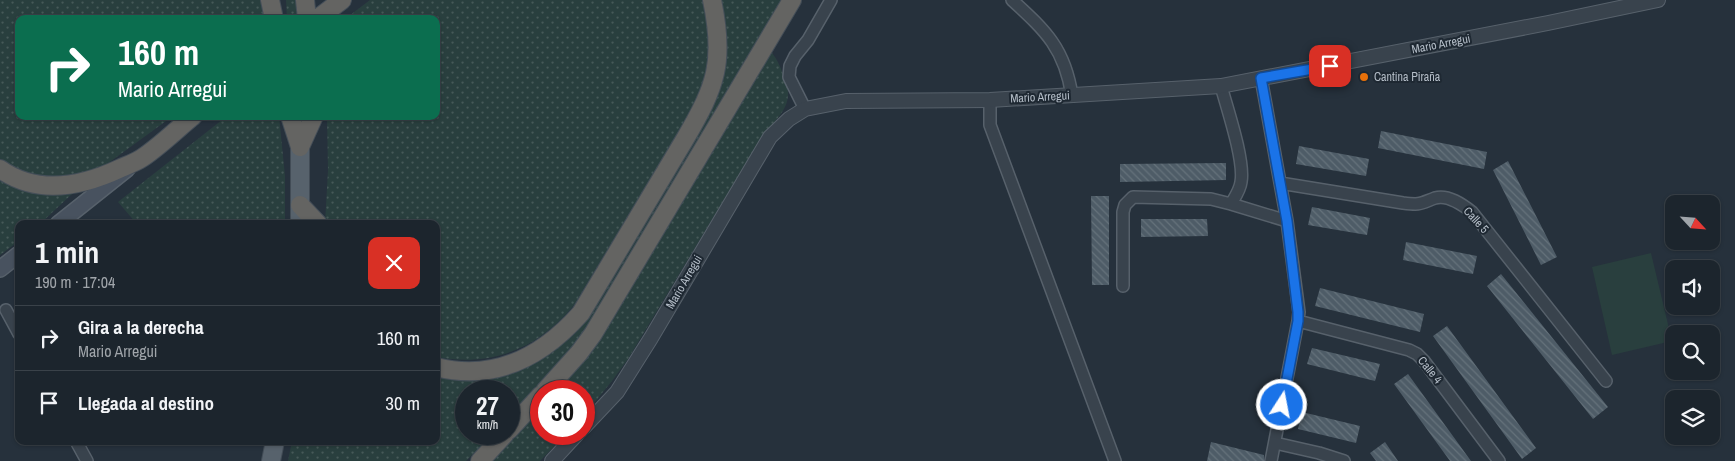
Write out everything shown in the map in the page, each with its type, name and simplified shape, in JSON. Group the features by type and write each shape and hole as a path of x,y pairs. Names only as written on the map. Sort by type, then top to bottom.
{"highway":[{"path":"270,0 273,15"},
{"path":"305,0 307,15"},
{"path":"322,15 342,0"},
{"path":"440,368 465,373 492,369 520,360 544,347 564,332 581,312 702,110 711,90 717,70 718,46 717,25 712,0"},
{"path":"555,380 593,334 792,0"},
{"path":"0,169 24,181 41,185 80,184 100,178 141,158 188,120"},
{"path":"291,120 300,147"},
{"path":"300,147 312,120"},
{"path":"300,205 314,220"},
{"path":"520,418 530,407"},
{"path":"480,461 495,445"}],"main road":[{"path":"300,147 300,220"},
{"path":"63,220 141,158"},
{"path":"0,269 15,257"},
{"path":"271,461 274,445"}],"street":[{"path":"805,109 789,76 790,66 795,56 808,40 831,0"},
{"path":"1012,0 1052,40 1063,58 1069,75 1072,96"},
{"name":"Mario Arregui","path":"595,415 617,392 652,338 770,137 789,119 805,109 846,101 990,100 1221,86 1658,0"},
{"path":"1261,78 1287,221 1298,321 1271,461"},
{"path":"1221,86 1238,150 1242,173 1241,183 1231,204"},
{"path":"990,100 990,125 1115,461"},
{"name":"Calle 5","path":"1280,183 1418,205 1436,198 1444,198 1461,204 1472,212 1606,381"},
{"path":"1123,286 1123,212 1128,200 1133,196 1201,199 1231,204 1287,221"},
{"path":"6,310 15,327"},
{"name":"Calle 4","path":"1298,321 1409,350 1417,354 1498,461"},
{"path":"1275,443 1344,461"},
{"path":"78,445 87,461"},
{"path":"552,461 567,445"}],"green space":[{"path":"0,0 264,0 268,15 15,15 15,120 168,120 96,172 54,180 18,172 0,161"},
{"path":"286,0 296,0 299,15 287,15"},
{"path":"370,0 703,0 709,26 710,50 706,75 698,100 574,305 545,333 529,343 495,357 476,359 440,357 440,220 325,220 328,170 327,120 440,120 440,15 350,15"},
{"path":"719,0 785,0 609,293 580,338 563,359 543,380 530,380 530,394 520,405 520,380 463,380 478,379 510,372 540,359 577,331 707,114"},
{"path":"769,53 772,53 781,68 787,85 787,102 784,109 761,138 628,359 595,402 595,380 563,380"},
{"path":"222,120 279,120 285,176 285,220 134,220 118,202"},
{"path":"0,181 17,188 35,192 72,194 44,220 15,220 15,244 0,255"},
{"path":"1651,253 1668,325 1665,325 1665,343 1612,355 1592,267"},
{"path":"440,377 463,380 455,380 455,445 482,445 466,461 288,461 291,445 440,445"},
{"path":"530,419 530,445 555,445 540,461 490,461 505,445 520,445 520,429"}],"building":[{"path":"1381,131 1487,152 1484,169 1378,148"},
{"path":"1299,146 1369,159 1366,176 1296,164"},
{"path":"1508,161 1557,257 1541,265 1493,170"},
{"path":"1226,163 1226,180 1120,182 1120,164"},
{"path":"1091,196 1109,196 1109,285 1092,285"},
{"path":"1312,207 1370,218 1367,235 1308,225"},
{"path":"1141,219 1207,219 1208,236 1141,237"},
{"path":"1406,242 1477,256 1473,274 1403,260"},
{"path":"1501,274 1608,407 1593,419 1487,286"},
{"path":"1320,288 1424,314 1420,332 1315,306"},
{"path":"1447,326 1536,448 1522,459 1433,336"},
{"path":"1312,348 1380,364 1375,381 1307,364"},
{"path":"1408,374 1471,461 1450,461 1394,384"},
{"path":"1302,412 1360,426 1356,443 1298,429"},
{"path":"1211,442 1264,455 1264,461 1207,461"},
{"path":"1385,442 1398,461 1376,461 1370,453"}],"place":[{"name":"Cantina Piraña","path":"1364,77"}],"route":[{"path":"1282,405 1298,321 1298,312 1287,221 1261,78 1330,66"}]}
